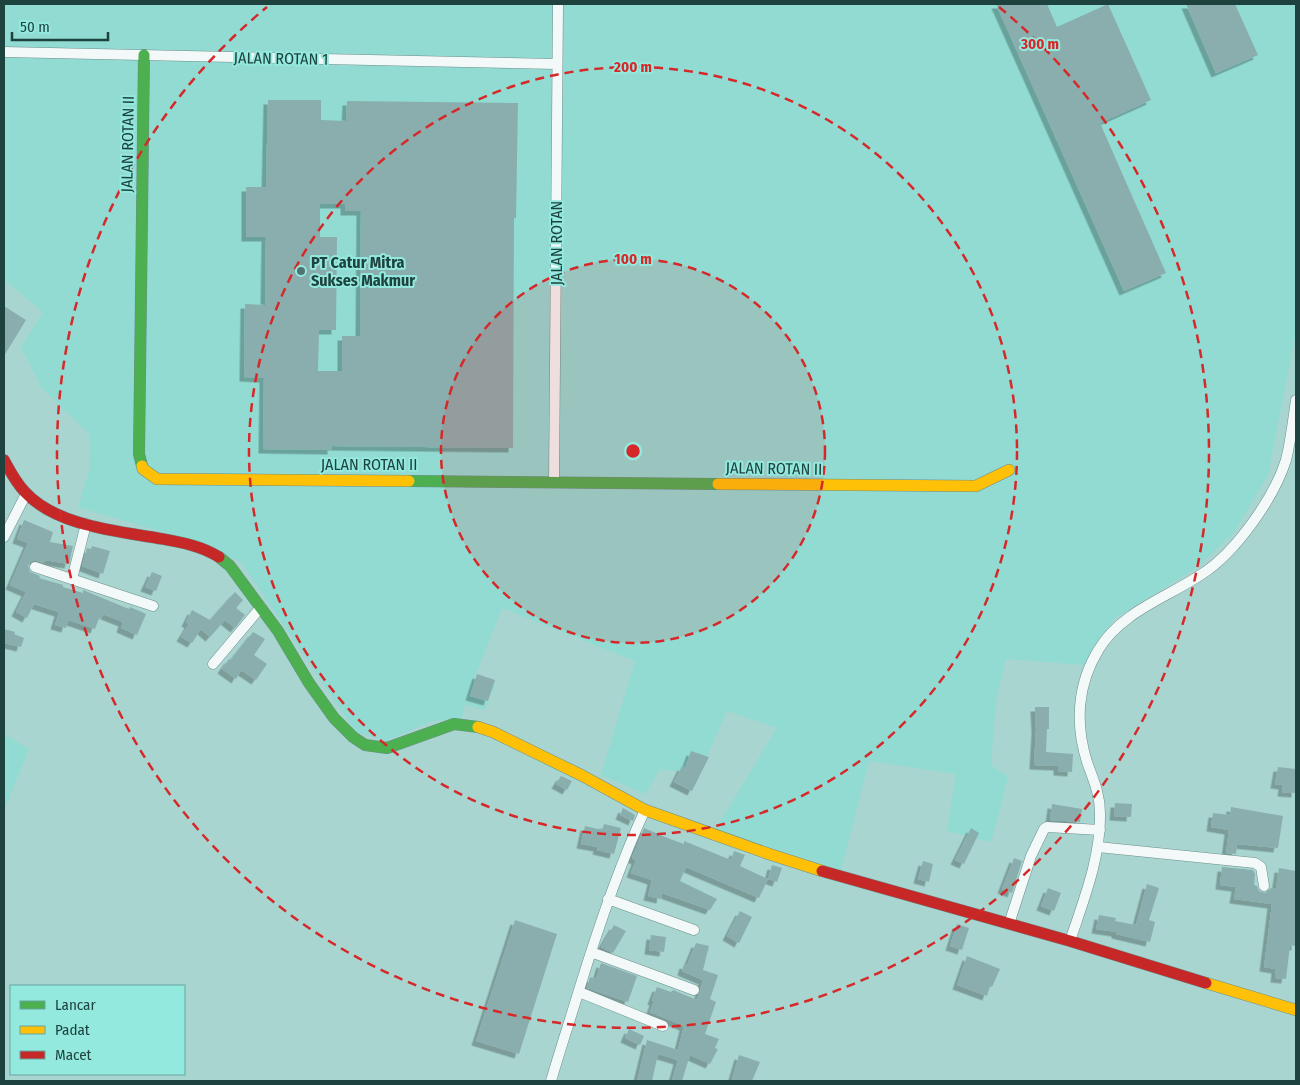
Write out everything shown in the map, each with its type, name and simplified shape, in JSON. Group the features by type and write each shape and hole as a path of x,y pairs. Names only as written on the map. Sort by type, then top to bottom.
{"street":[{"name":"JALAN ROTAN","path":"554,482 558,4"},
{"name":"JALAN ROTAN 1","path":"4,52 557,64"},
{"name":"JALAN ROTAN II","path":"144,55 139,454 143,469 157,479 976,486 1009,470"},
{"path":"1070,941 1086,897 1098,847 1100,830 1100,800 1081,741 1079,721 1083,684 1090,664 1100,647 1113,632 1132,616 1202,574 1215,564 1242,536 1258,515 1281,472 1290,441 1296,400"},
{"path":"4,460 26,494 68,519 118,532 194,544 210,550 230,566 261,607 334,718 353,737 365,745 387,748 449,726 464,724 475,726 493,732 583,776 645,810 814,869 1070,941 1296,1010"},
{"path":"4,537 26,494"},
{"path":"72,579 86,524"},
{"path":"35,567 153,606"},
{"path":"213,664 261,607"},
{"path":"551,1081 564,1034 608,899 627,848 645,810"},
{"path":"1009,924 1031,856 1044,829 1100,830"},
{"path":"1098,847 1260,864 1264,886"},
{"path":"608,899 694,930"},
{"path":"591,952 694,990"},
{"path":"578,992 663,1026"}],"shaded area":[{"path":"4,4 1296,4 1296,331 1268,475 1234,532 1196,568 1114,619 1084,665 1006,659 996,699 991,765 1008,777 991,842 947,831 956,774 869,761 841,870 715,830 777,728 727,711 699,774 660,769 645,794 601,775 635,661 502,608 474,679 495,685 484,710 465,704 462,719 432,721 386,741 356,732 241,562 200,543 78,507 89,472 90,435 41,387 21,347 43,312 4,279"},
{"path":"4,734 29,749 4,811"}],"building":[{"path":"996,4 1047,4 1057,27 1108,4 1151,100 1100,123 1166,273 1124,291"},
{"path":"1186,4 1235,4 1258,55 1216,73"},
{"path":"268,100 321,100 321,120 346,121 347,101 518,103 516,218 514,218 513,448 332,446 332,450 263,449 264,378 244,377 245,304 265,305 266,237 246,237 246,187 266,187","holes":["320,204 345,204 345,211 361,211 360,336 342,336 342,371 318,371 319,330 336,330 337,237 320,237"]},
{"path":"4,306 26,320 4,356"},
{"path":"24,520 53,532 50,542 73,546 69,564 45,560 44,563 33,560 28,565 30,572 40,576 39,578 63,585 63,587 83,593 83,590 146,614 137,635 121,628 123,622 103,614 101,619 99,618 95,629 68,620 66,628 55,625 59,612 34,604 27,618 16,612 26,592 10,585 28,543 17,539"},
{"path":"92,546 110,551 103,574 82,566 87,548 91,549"},
{"path":"152,572 162,576 156,591 145,587"},
{"path":"235,592 243,600 236,608 245,615 235,628 225,620 210,637 201,629 192,643 181,637 189,624 186,622 192,610 210,620"},
{"path":"4,629 15,632 14,634 24,638 21,647 4,643"},
{"path":"253,632 265,639 254,655 267,664 256,680 241,670 236,679 222,669"},
{"path":"477,674 495,680 488,701 470,696"},
{"path":"1035,707 1049,707 1046,752 1073,754 1072,772 1058,771 1058,766 1034,765"},
{"path":"691,751 709,757 692,791 674,782 682,766 685,768"},
{"path":"1278,767 1296,769 1296,793 1282,792 1283,785 1275,784"},
{"path":"561,776 572,781 567,790 556,784"},
{"path":"1115,803 1132,804 1131,817 1114,816"},
{"path":"1052,804 1082,809 1080,822 1050,820"},
{"path":"1231,807 1283,816 1278,848 1237,844 1236,854 1226,853 1229,830 1211,827 1213,813 1230,815"},
{"path":"623,808 635,815 633,821 620,815"},
{"path":"604,824 621,828 614,854 597,850 598,847 581,844 585,826 602,830"},
{"path":"644,828 684,844 684,841 731,860 734,851 745,855 740,866 768,879 759,898 686,867 680,881 717,899 710,910 662,893 661,899 648,896 652,880 631,873 636,860 632,858"},
{"path":"971,828 979,833 964,864 955,860"},
{"path":"1014,858 1022,861 1012,893 1002,889"},
{"path":"923,861 933,864 929,882 918,879"},
{"path":"772,865 782,868 777,882 768,879"},
{"path":"1222,867 1253,870 1255,874 1254,885 1257,886 1259,891 1265,893 1271,888 1276,889 1279,868 1296,871 1296,946 1290,945 1286,979 1275,978 1276,969 1264,967 1272,904 1234,899 1236,887 1220,885"},
{"path":"1147,884 1159,888 1149,920 1155,922 1150,942 1116,934 1116,932 1096,929 1099,915 1116,918 1115,921 1136,925"},
{"path":"1048,888 1061,893 1054,911 1041,906"},
{"path":"740,911 752,917 739,943 727,936"},
{"path":"515,920 557,934 519,1054 476,1041"},
{"path":"957,924 969,928 962,950 950,946"},
{"path":"614,925 626,931 613,953 601,947"},
{"path":"651,935 666,937 664,952 649,950"},
{"path":"696,943 709,946 703,970 718,975 710,999 716,1002 705,1034 719,1039 715,1048 718,1049 710,1064 690,1055 682,1081 672,1081 678,1060 658,1054 652,1081 637,1081 647,1040 678,1050 684,1026 650,1012 654,1001 652,1000 657,987 671,992 673,990 697,1000 703,980 682,971 684,964 687,965"},
{"path":"967,956 1000,969 992,987 990,986 987,996 957,985"},
{"path":"601,963 637,976 628,1002 587,988 590,977 596,979"},
{"path":"629,1029 644,1036 640,1045 625,1038"},
{"path":"739,1055 760,1062 752,1081 732,1079"}],"traffic: fast":[{"path":"142,466 139,454 144,55"},
{"path":"409,481 718,484"},
{"path":"219,557 230,566 278,631 309,683 334,718 353,737 365,745 387,748 454,724 478,727"}],"traffic: slow":[{"path":"142,466 143,469 157,479 409,481"},
{"path":"718,484 976,486 1009,470"},
{"path":"478,727 493,732 583,776 645,810 822,871"},
{"path":"1206,983 1296,1010"}],"traffic: jam":[{"path":"4,460 25,492 52,512 86,525 189,544 219,557"},
{"path":"822,871 1070,941 1206,983"}],"place":[{"name":"PT Catur Mitra Sukses Makmur","path":"301,271"}]}
